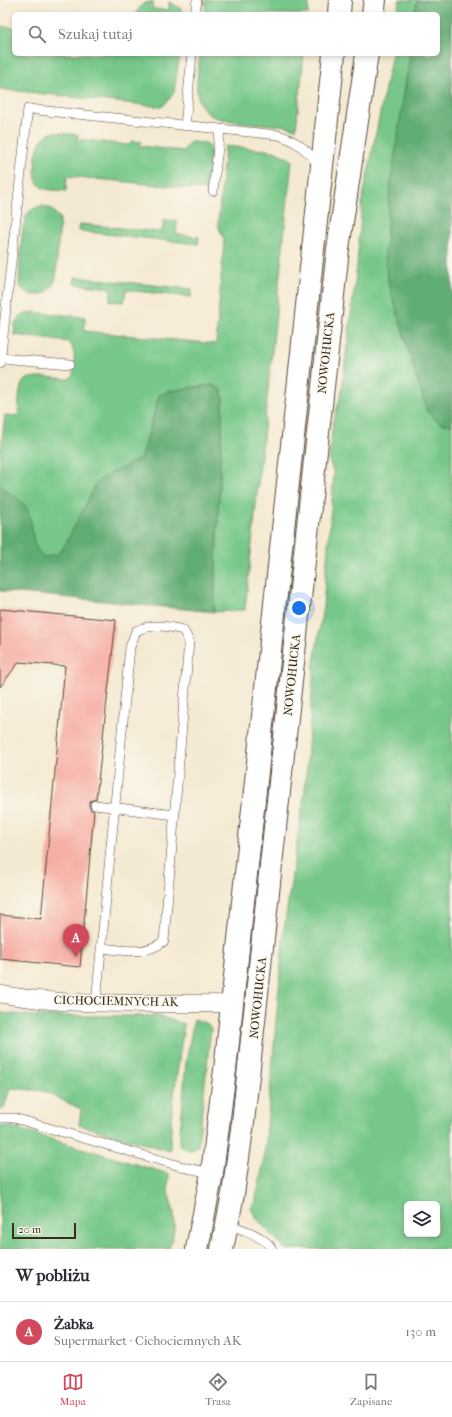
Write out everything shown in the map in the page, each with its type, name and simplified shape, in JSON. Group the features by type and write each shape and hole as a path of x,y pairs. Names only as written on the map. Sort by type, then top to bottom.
{"main road":[{"path":"339,12 340,0"},
{"path":"373,12 375,0"},
{"name":"NOWOHUCKA","path":"197,1249 212,1173 232,1004 334,56"},
{"name":"NOWOHUCKA","path":"222,1249 243,1122 256,1012 338,249 368,56"}],"street":[{"name":"CICHOCIEMNYCH AK","path":"0,994 20,998 96,1003 232,1004"}],"lane":[{"path":"195,12 197,0"},
{"path":"185,126 192,56"},
{"path":"70,364 0,360 28,109 278,135 289,139 311,156 319,170 321,179"},
{"path":"213,191 220,130"},
{"path":"96,1003 101,948 114,807 130,647 136,631 146,626 167,626 183,630 189,641 164,941 155,948 139,952 101,948"},
{"path":"95,805 175,815"},
{"path":"0,1118 14,1118 187,1168 212,1173"},
{"path":"227,1224 242,1229 269,1244 272,1249"}],"green space":[{"path":"206,0 309,0 308,12 205,12"},
{"path":"399,0 417,0 415,12 397,12"},
{"path":"417,0 452,0 452,425 440,423 427,412 388,281 385,256 390,188 410,56 440,56 440,12 415,12"},
{"path":"153,1 153,9 169,10 169,2 180,8 182,12 137,12 143,4"},
{"path":"0,26 12,28 12,56 180,56 174,92 162,107 0,89"},
{"path":"200,56 304,56 296,129 286,126 225,120 210,115 202,107 198,97 197,81"},
{"path":"392,56 410,56 390,188 385,256 388,281 427,411 440,423 452,425 452,1249 285,1249 257,1219 251,1209 256,1198 264,1161 284,929 305,788 314,663 323,607 334,474 329,460 333,422 341,395 357,265 362,202"},
{"path":"54,132 79,135 76,139 129,145 132,141 142,142 139,146 183,151 190,142 206,143 209,146 210,152 207,190 67,176 66,191 51,190 41,187 37,182 35,170 36,156 42,139"},
{"path":"225,146 274,151 292,160 245,610 214,612 223,399 222,390 212,385 169,391 159,395 142,456 135,462 58,554 44,557 37,552 0,483 0,459 5,415 18,416 20,391 25,380 36,377 69,379 73,375 74,354 72,346 69,342 14,335 15,323 21,315 31,312 85,317 84,331 216,344 224,240 218,225"},
{"path":"42,206 50,208 60,218 56,276 54,283 46,293 35,295 30,294 19,285 21,248 23,227 28,213 34,208"},
{"path":"163,220 177,221 176,234 199,237 198,244 79,231 80,224 162,232"},
{"path":"75,277 192,289 191,297 126,290 124,302 110,301 111,288 74,284"},
{"path":"212,385 222,390 223,399 214,612 0,591 0,483 6,491 26,507 30,517 34,542 39,553 44,557 58,554 64,547 97,482 142,456 159,395 169,391"},
{"path":"0,1013 39,1016 158,1016 184,1024 172,1110 170,1151 79,1125 81,1109 43,1091 10,1088 4,1109 0,1109"},
{"path":"194,1019 208,1024 211,1029 198,1146 195,1149 190,1150 179,1146 186,1062"},
{"path":"0,1126 7,1126 169,1174 168,1192 174,1213 174,1230 169,1249 0,1249"}],"building":[{"path":"0,609 116,620 96,799 90,801 89,805 91,810 94,811 80,967 0,959 0,915 41,919 65,666 19,662 0,687"}],"place":[{"name":"Żabka","path":"76,957"}]}
